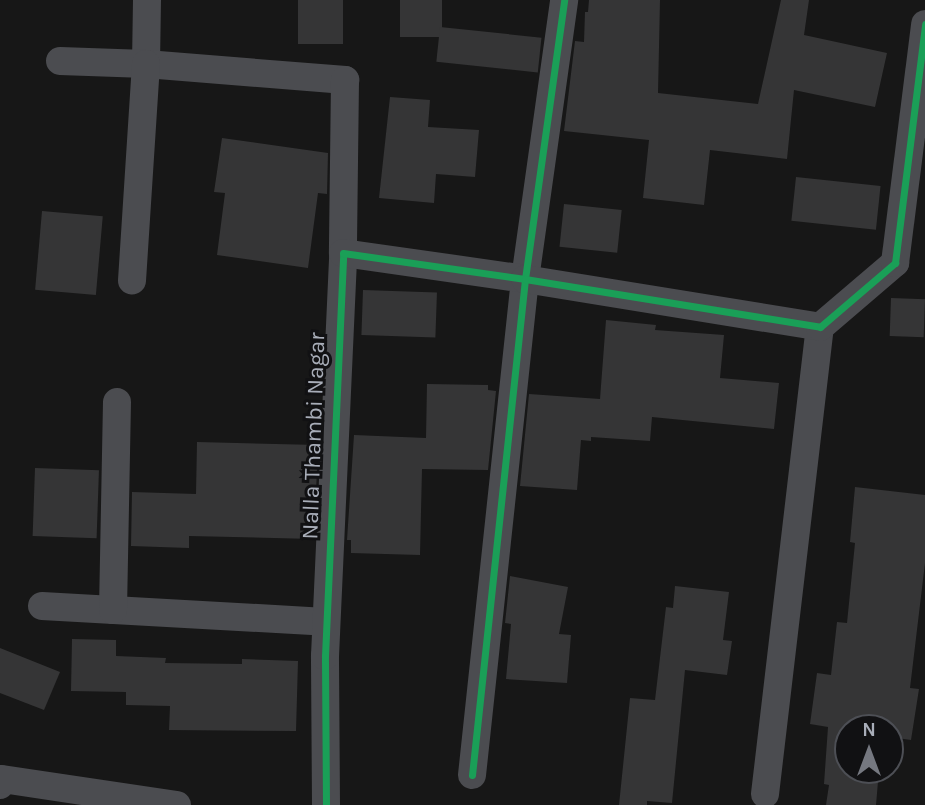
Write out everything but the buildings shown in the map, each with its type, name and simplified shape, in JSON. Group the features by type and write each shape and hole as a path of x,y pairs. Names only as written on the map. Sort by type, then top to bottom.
{"street":[{"path":"132,281 146,64 147,0"},
{"path":"472,775 526,279 564,0"},
{"path":"765,794 820,327 895,263 925,24"},
{"path":"60,61 146,64"},
{"name":"Nalla Thambi Nagar","path":"146,64 345,80 343,253 326,621 326,805"},
{"path":"343,253 526,279 820,327"},
{"path":"113,610 117,402"},
{"path":"42,606 326,621"},
{"path":"1,781 177,805"}],"cycle path":[{"path":"472,775 525,279 564,0"},
{"path":"326,805 325,656 343,253 525,279 820,327 895,263 925,24"}]}
